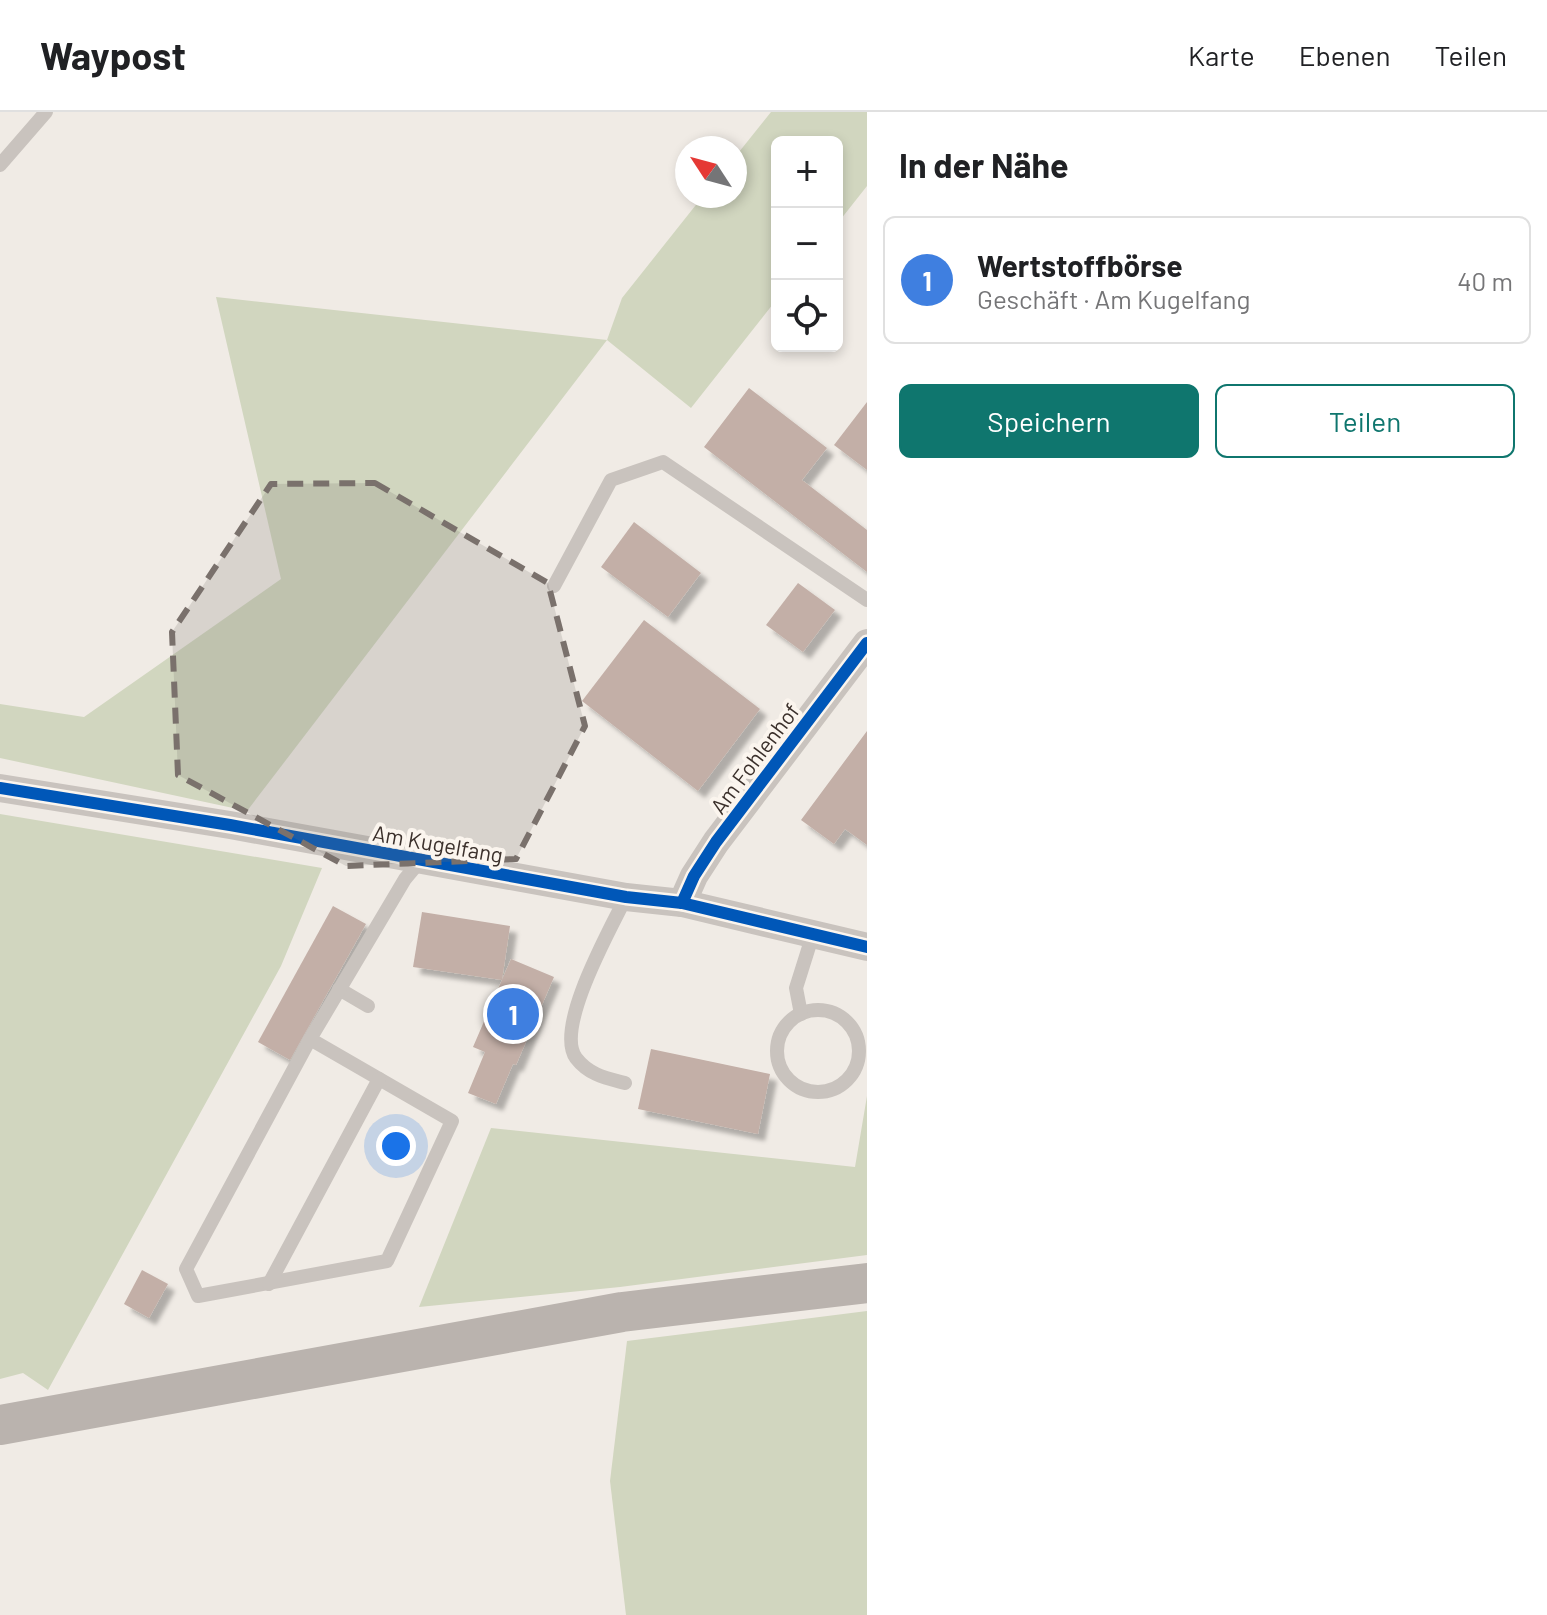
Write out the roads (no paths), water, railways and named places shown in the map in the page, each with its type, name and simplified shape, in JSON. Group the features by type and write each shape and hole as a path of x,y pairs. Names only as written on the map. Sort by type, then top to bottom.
{"main road":[{"path":"0,1425 622,1312 867,1283"}],"street":[{"name":"Am Fohlenhof","path":"682,903 694,876 716,842 867,643"},
{"name":"Am Kugelfang","path":"0,788 230,825 626,897 682,903 867,947"}],"lane":[{"path":"0,165 46,112"},
{"path":"554,586 611,480 663,462 867,600"},
{"path":"310,1039 452,1121 387,1261 198,1296 186,1269 310,1039 405,879 420,861"},
{"path":"625,1083 597,1076 575,1056 570,1026 584,987 626,897"},
{"path":"801,1014 796,988 813,934"},
{"path":"339,989 368,1006"},
{"path":"814,1010 828,1011 840,1016 857,1036 860,1050 858,1063 852,1075 830,1091 817,1093 791,1083 777,1059 781,1032 801,1014 814,1010"},
{"path":"269,1284 379,1079"}],"place":[{"name":"Wertstoffbörse","path":"513,1014"}]}
